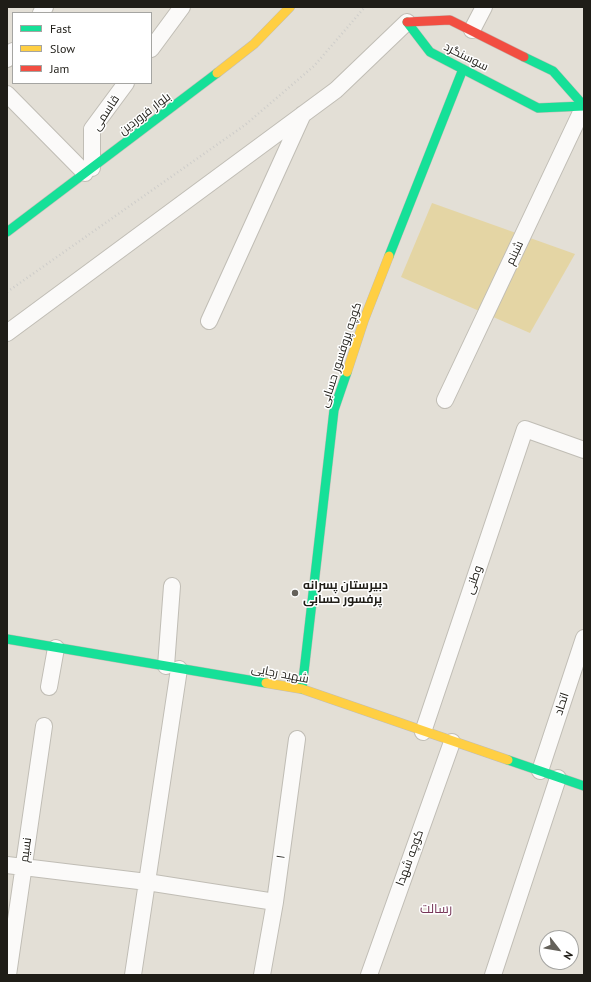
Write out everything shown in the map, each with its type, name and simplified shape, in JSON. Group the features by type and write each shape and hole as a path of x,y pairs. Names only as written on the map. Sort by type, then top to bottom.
{"street":[{"path":"152,48 182,7"},
{"name":"بلوار فروردین","path":"7,232 183,100 254,44 290,7"},
{"path":"472,30 484,7"},
{"path":"7,333 336,90 407,22 450,20 472,30 553,71 584,106"},
{"name":"سوسنگرد","path":"407,22 430,52 538,108 584,106"},
{"name":"کوچه پروفسور حسابی","path":"302,689 334,410 364,320 463,69"},
{"name":"قاسمی","path":"89,171 92,129 125,84"},
{"path":"7,94 89,171"},
{"name":"شبنم","path":"445,400 584,106"},
{"path":"209,321 303,113"},
{"name":"وطنی","path":"423,732 525,429 584,450"},
{"path":"133,975 147,882 172,668 172,586"},
{"name":"اتحاد","path":"540,771 584,638"},
{"name":"شهید رجایی","path":"7,639 302,689 452,742 584,786"},
{"path":"49,687 56,648"},
{"name":"نسیم","path":"8,975 44,726"},
{"name":"۱","path":"262,975 275,902 297,739"},
{"name":"کوچه شهدا","path":"369,975 452,742"},
{"path":"493,975 558,778"},
{"path":"7,865 147,882 275,902"}],"path":[{"path":"7,292 244,125 314,66 365,7"}],"shaded area":[{"path":"432,203 575,254 530,333 401,277"}],"traffic: fast":[{"path":"407,22 430,52 538,108 584,106"},
{"path":"524,57 553,71 584,106"},
{"path":"389,256 463,69"},
{"path":"7,232 217,73"},
{"path":"302,689 334,410 347,372"},
{"path":"7,639 266,683"},
{"path":"508,760 584,786"}],"traffic: slow":[{"path":"217,73 254,44 290,7"},
{"path":"347,372 364,320 389,256"},
{"path":"266,683 302,689 508,760"}],"traffic: jam":[{"path":"407,22 450,20 524,57"}],"place":[{"name":"دبیرستان پسرانه پرفسور حسابی","path":"295,593"}],"district":[{"name":"رسالت","path":"436,909"}]}
